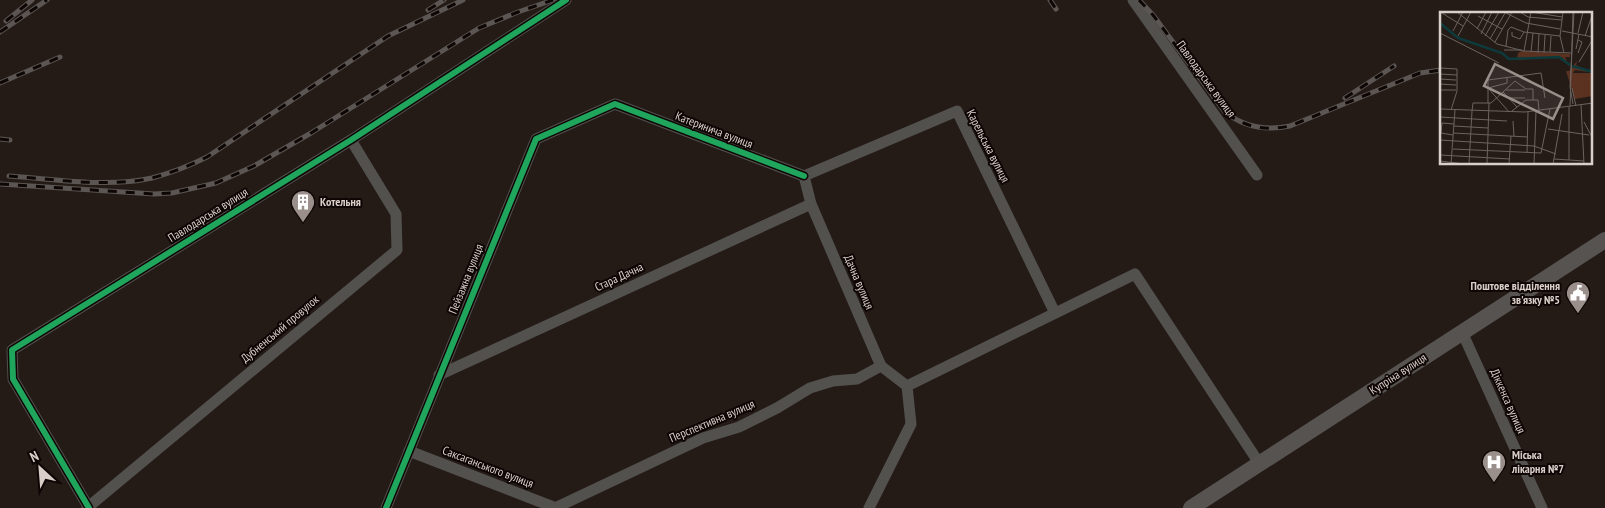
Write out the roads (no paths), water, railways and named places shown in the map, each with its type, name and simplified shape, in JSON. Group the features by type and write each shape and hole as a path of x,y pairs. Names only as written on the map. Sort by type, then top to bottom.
{"main road":[{"name":"Купріна вулиця","path":"1191,508 1207,503 1259,464 1605,240"}],"street":[{"name":"Павлодарська вулиця","path":"88,508 13,379 12,350 351,140 566,0"},
{"name":"Павлодарська вулиця","path":"1133,0 1257,175"},
{"name":"Катеринича вулиця","path":"615,104 804,176"},
{"name":"Пейзажна вулиця","path":"386,508 536,139 615,104"},
{"name":"Карельська вулиця","path":"804,176 957,111 1055,313"},
{"name":"Дубненський провулок","path":"88,508 397,250 396,214 351,140"},
{"name":"Дачна вулиця","path":"804,176 811,204 880,366"},
{"name":"Стара Дачна","path":"439,375 811,204"},
{"path":"907,386 1135,274 1259,464"},
{"name":"Діккенса вулиця","path":"1462,332 1542,508"},
{"path":"869,508 911,424 907,386 880,366"},
{"name":"Перспективна вулиця","path":"556,508 703,438 739,427 777,408 810,388 833,381 857,379 880,366"},
{"name":"Саксаганського вулиця","path":"409,451 556,508"}],"railway":[{"path":"6,21 32,0"},
{"path":"0,32 47,0"},
{"path":"428,10 444,0"},
{"path":"9,176 99,183 135,181 180,169 207,157 388,36 463,0"},
{"path":"0,184 154,194 172,193 216,183 254,166 311,133 479,28 553,0"},
{"path":"1050,0 1056,9"},
{"path":"1139,0 1153,15 1225,112 1240,122 1256,127 1290,126 1420,73 1440,70"},
{"path":"0,83 60,57"},
{"path":"1345,98 1394,66"},
{"path":"0,139 10,140"}],"place":[{"name":"Котельня","path":"303,223"},
{"name":"Поштове відділення зв'язку №5","path":"1578,314"},
{"name":"Міська лікарня №7","path":"1494,483"}]}
